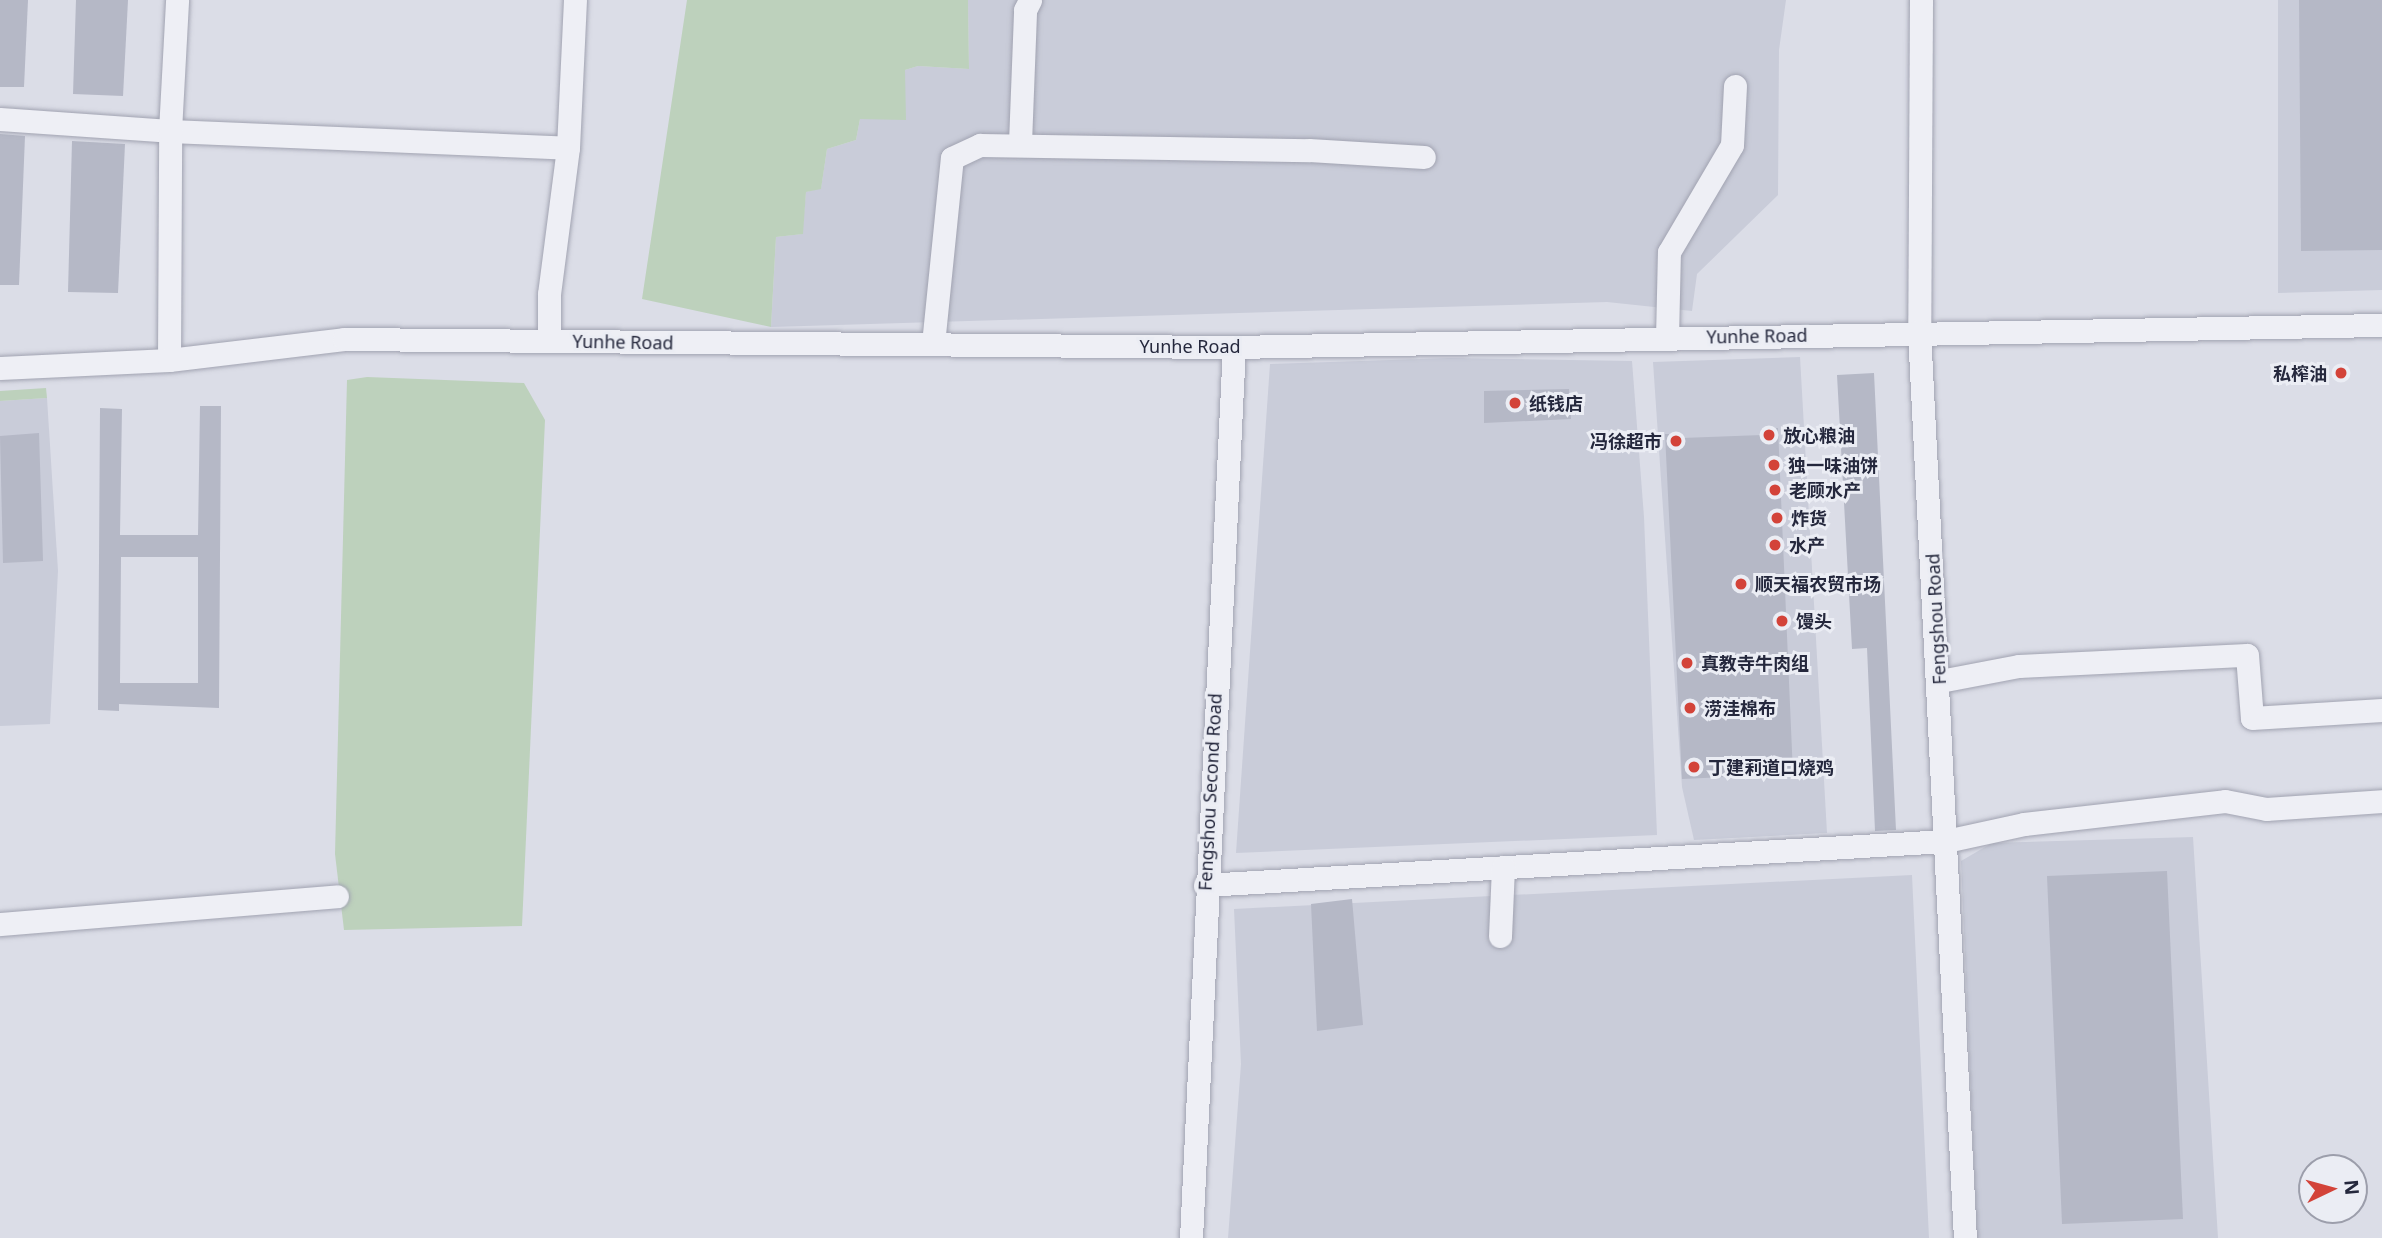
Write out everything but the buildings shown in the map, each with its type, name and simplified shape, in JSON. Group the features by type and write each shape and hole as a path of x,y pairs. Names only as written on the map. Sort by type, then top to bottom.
{"street":[{"path":"169,360 170,131 177,0"},
{"path":"549,341 548,294 568,148 575,0"},
{"path":"1020,143 1025,10 1030,0"},
{"name":"Fengshou Road","path":"1921,0 1919,331 1940,681 1965,1238"},
{"path":"1667,338 1669,252 1732,145 1735,86"},
{"path":"0,119 170,131 568,148"},
{"path":"933,344 952,159 980,145 1020,143 1424,157"},
{"name":"Yunhe Road","path":"0,368 169,360 344,339 1234,347 1919,331 2382,326"},
{"name":"Fengshou Second Road","path":"1191,1238 1205,885 1234,347"},
{"path":"1940,681 2019,666 2247,655 2252,719 2382,710"},
{"path":"1205,885 1946,841 2024,824 2225,801 2266,809 2382,801"},
{"path":"1500,936 1503,867"},
{"path":"0,924 337,896"}],"shaded area":[{"path":"968,0 1786,0 1779,50 1778,195 1697,274 1692,311 1607,302 771,327 776,237 802,234 806,192 821,188 827,149 856,140 860,119 905,70 918,66 969,69"},
{"path":"2278,0 2382,0 2382,290 2278,293"},
{"name":"顺天福农贸市场","path":"1800,357 1827,833 1694,840 1682,787 1653,362"},
{"path":"1451,358 1632,361 1644,517 1657,835 1236,853 1270,364"},
{"path":"47,398 58,571 50,724 0,726 0,401"},
{"path":"2193,837 2218,1238 1977,1238 1961,861 1992,843"},
{"path":"1912,875 1929,1238 1228,1238 1241,1064 1234,909"}],"green space":[{"path":"687,0 968,0 969,69 918,66 905,70 906,120 860,119 856,140 827,149 821,189 806,192 803,234 776,237 771,327 642,299"},
{"path":"367,377 524,383 545,420 522,926 344,930 335,854 347,380"},
{"path":"46,388 47,398 0,401 0,391"}],"place":[{"name":"私榨油","path":"2341,373"},
{"name":"纸钱店","path":"1515,403"},
{"name":"放心粮油","path":"1769,435"},
{"name":"冯徐超市","path":"1676,441"},
{"name":"独一味油饼","path":"1774,465"},
{"name":"老顾水产","path":"1775,490"},
{"name":"炸货","path":"1777,518"},
{"name":"水产","path":"1775,545"},
{"name":"顺天福农贸市场","path":"1741,584"},
{"name":"馒头","path":"1782,621"},
{"name":"真教寺牛肉组","path":"1687,663"},
{"name":"涝洼棉布","path":"1690,708"},
{"name":"丁建莉道口烧鸡","path":"1694,767"}]}
